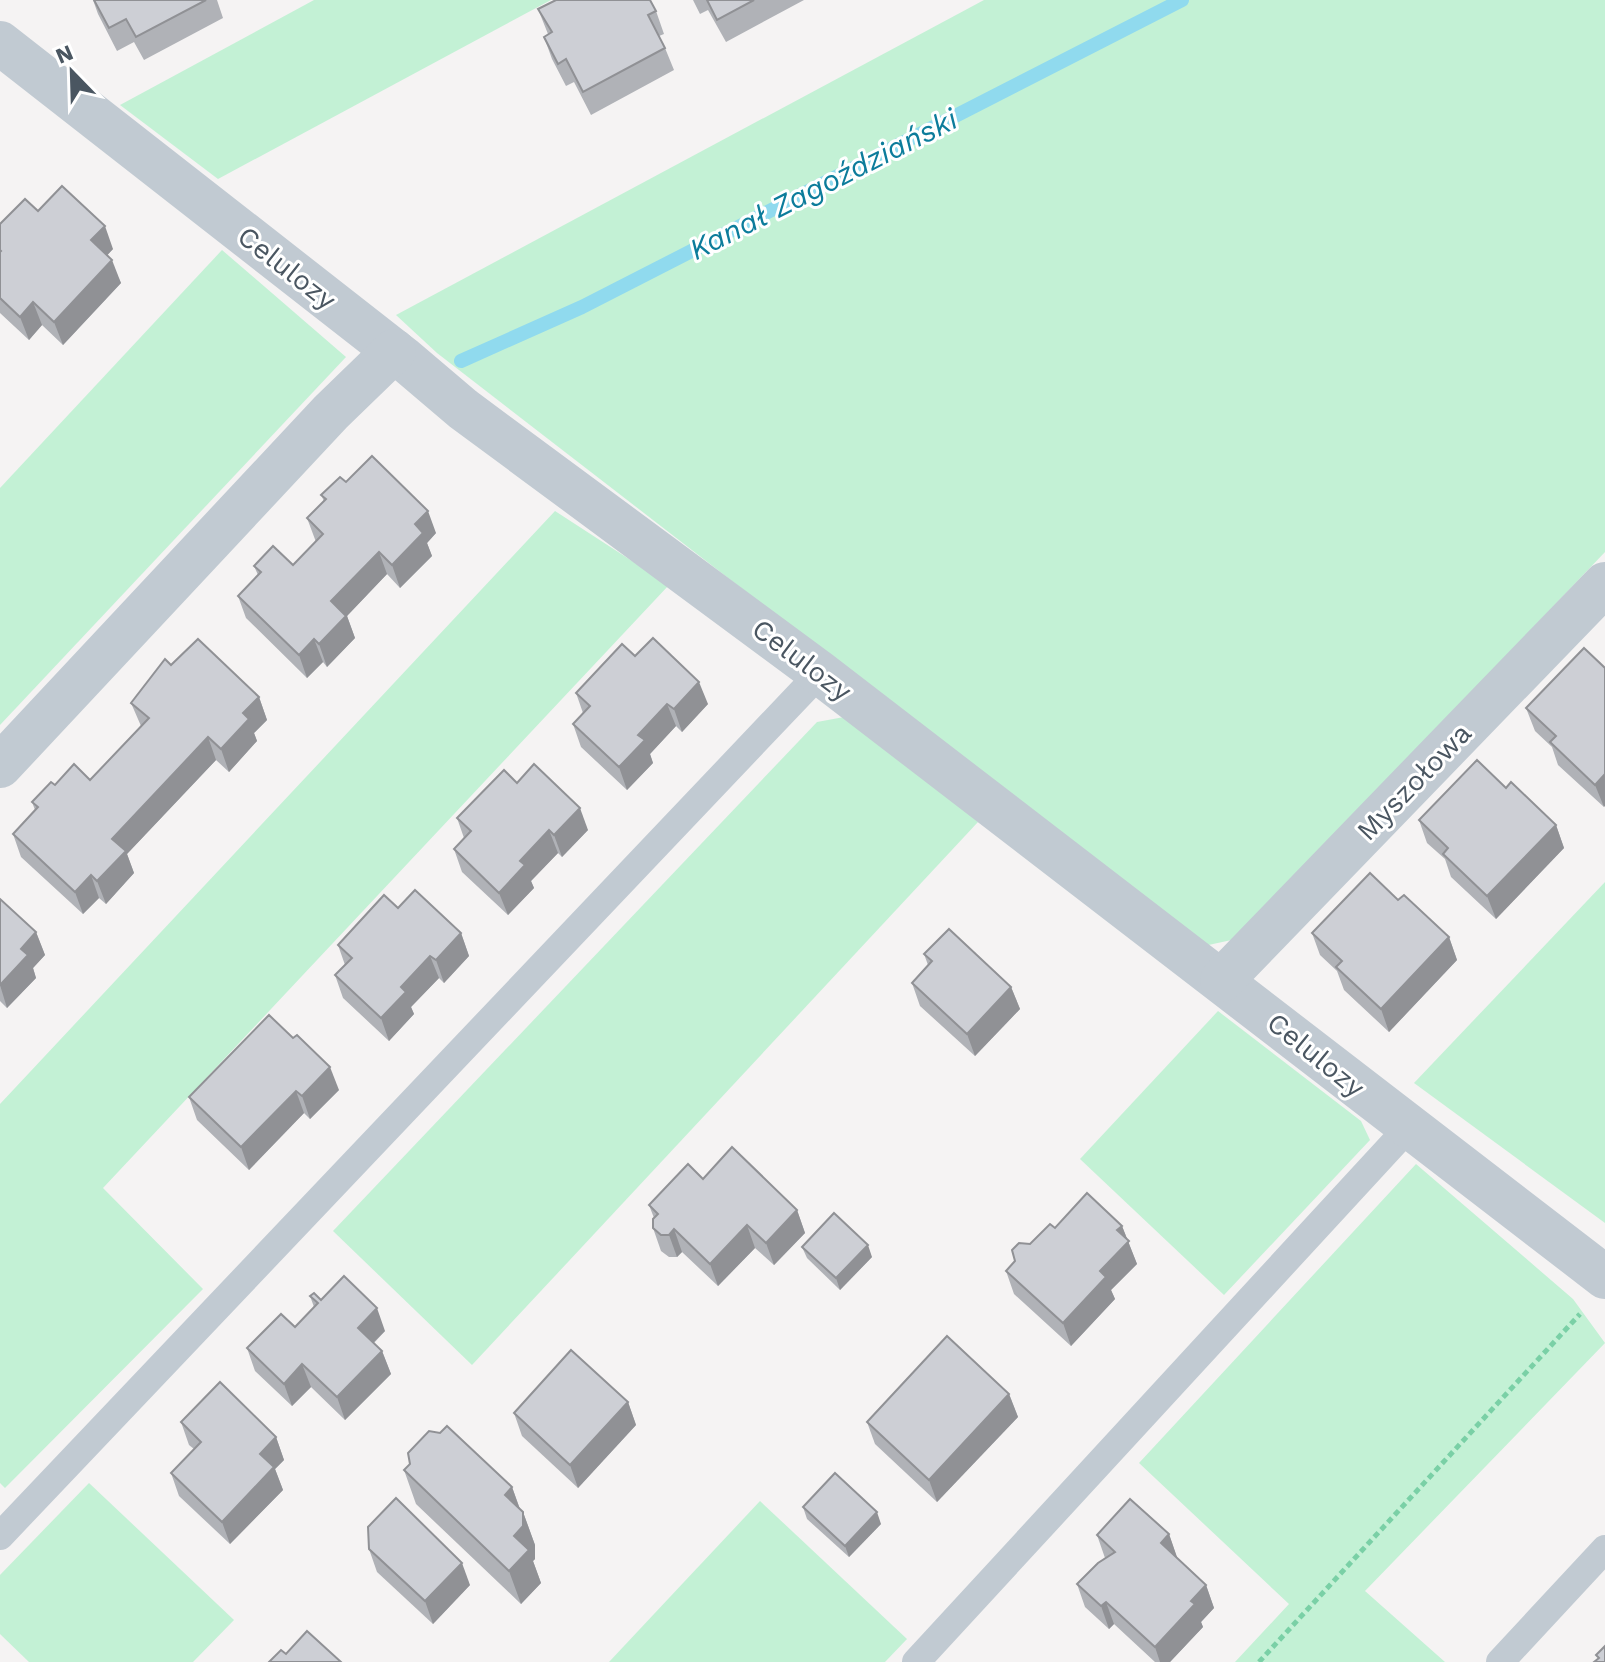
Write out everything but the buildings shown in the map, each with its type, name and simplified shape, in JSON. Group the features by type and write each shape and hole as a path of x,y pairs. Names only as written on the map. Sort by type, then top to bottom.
{"street":[{"name":"Celulozy","path":"0,43 408,362 463,409 820,673 1222,980 1408,1128 1594,1294"},
{"path":"0,766 353,389 408,362"},
{"name":"Myszołowa","path":"1222,980 1605,584"}],"lane":[{"path":"0,1536 820,673"},
{"path":"916,1662 1408,1128"},
{"path":"1500,1662 1605,1549"}],"path":[{"path":"1259,1662 1594,1294"}],"green space":[{"path":"314,0 551,0 218,179 120,105"},
{"path":"984,0 1605,0 1605,552 1236,939 1204,946 437,353 396,315"},
{"path":"222,250 346,357 0,725 0,488"},
{"path":"555,511 669,585 103,1188 203,1289 5,1488 0,1483 0,1104"},
{"path":"855,715 978,822 472,1365 333,1231 817,722"},
{"path":"1605,882 1605,1223 1414,1083"},
{"path":"1218,1011 1361,1121 1370,1140 1224,1295 1080,1159"},
{"path":"1416,1164 1573,1299 1605,1343 1365,1591 1445,1662 1235,1662 1289,1604 1139,1463"},
{"path":"89,1483 234,1620 193,1662 29,1662 0,1634 0,1575"},
{"path":"760,1501 907,1639 885,1662 609,1662"}],"waterway":[{"name":"Kanał Zagoździański","path":"461,361 582,307 1182,0"}]}
